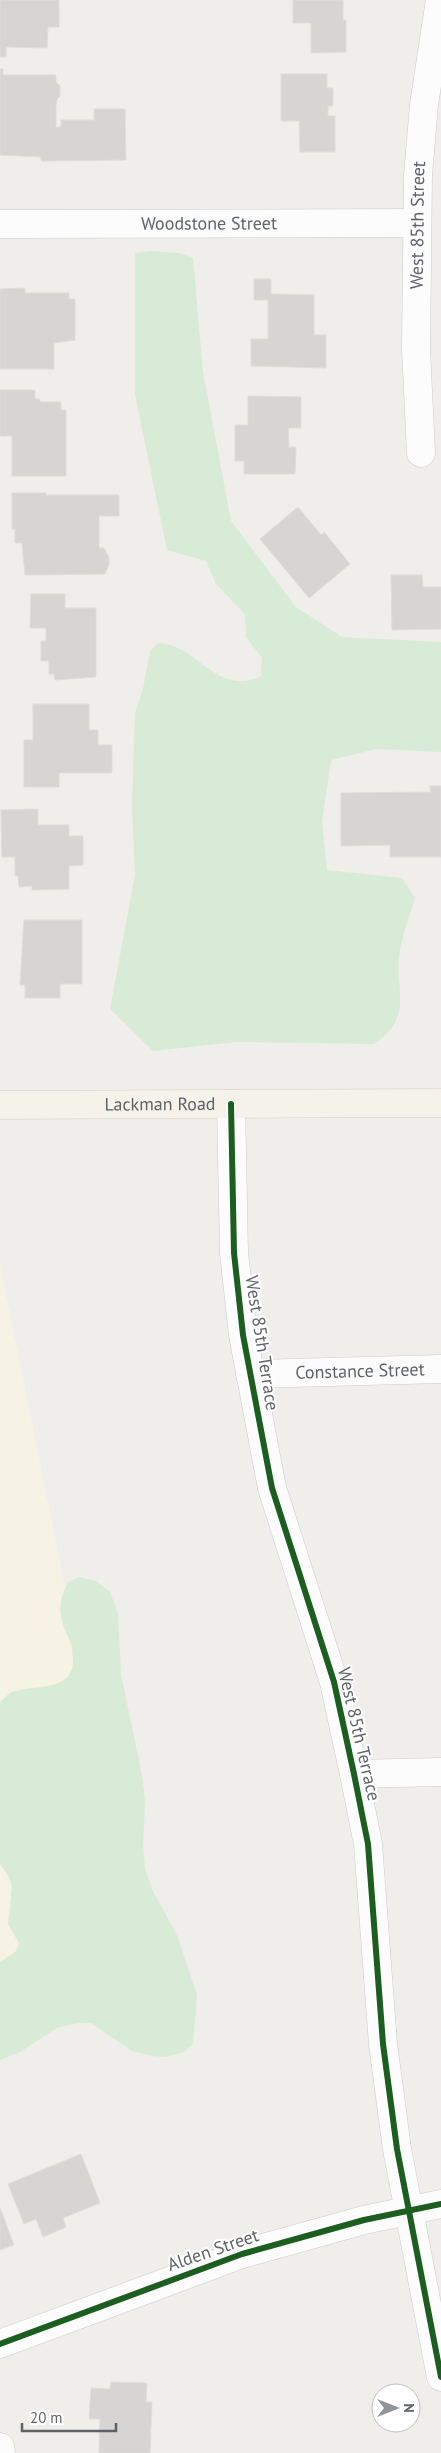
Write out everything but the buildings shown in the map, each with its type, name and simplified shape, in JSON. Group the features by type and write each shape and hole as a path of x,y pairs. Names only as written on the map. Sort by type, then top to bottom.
{"main road":[{"name":"Lackman Road","path":"0,1105 441,1103"}],"street":[{"name":"West 85th Street","path":"421,453 416,359 417,223 424,105 440,0"},
{"name":"Woodstone Street","path":"0,224 417,223"},
{"name":"West 85th Terrace","path":"231,1104 234,1253 250,1374 272,1488 334,1682 368,1844 383,2044 397,2149 441,2377"},
{"name":"Constance Street","path":"250,1374 441,1370"},
{"path":"354,1774 441,1772"},
{"name":"Alden Street","path":"0,2344 242,2254 364,2220 441,2204"},
{"path":"0,2447 1,2453"}],"shaded area":[{"path":"0,1265 146,1988 0,2024"}],"green space":[{"path":"150,251 179,253 193,258 203,372 231,521 296,607 342,637 441,642 441,752 376,749 331,760 322,822 327,870 402,878 415,898 400,950 399,1012 395,1023 387,1034 374,1044 236,1042 153,1051 110,1009 135,875 132,805 135,713 143,689 150,651 158,643 172,645 219,675 232,680 246,681 261,676 262,658 246,637 245,614 216,584 206,561 167,550 135,395 135,253"},
{"path":"79,1577 96,1581 110,1592 118,1613 121,1674 142,1775 145,1801 143,1845 145,1869 153,1891 177,1935 197,1995 193,2044 184,2052 165,2057 153,2056 132,2051 91,2023 77,2023 57,2028 20,2052 0,2060 0,1962 16,1951 19,1943 8,1924 12,1886 8,1875 0,1864 0,1702 12,1692 60,1683 67,1678 71,1671 73,1660 72,1648 60,1614 60,1607 68,1582"}],"cycle path":[{"path":"231,1104 234,1253 243,1335 272,1488 334,1682 368,1844 383,2044 397,2149 441,2377"},
{"path":"0,2344 242,2254 364,2220 441,2204"}]}
